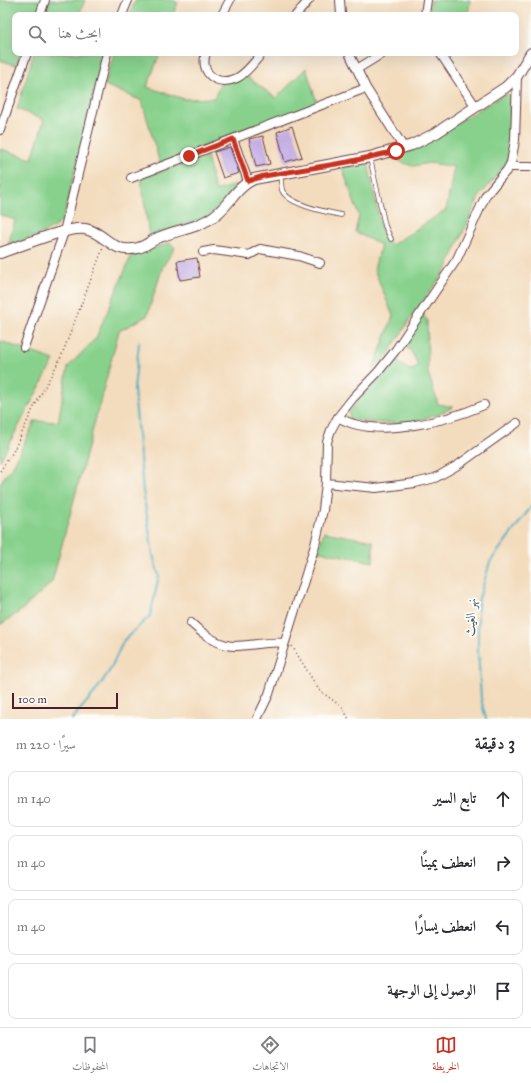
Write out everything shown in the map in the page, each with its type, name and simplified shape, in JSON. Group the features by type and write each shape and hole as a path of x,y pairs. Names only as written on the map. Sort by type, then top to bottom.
{"street":[{"path":"41,12 45,0"},
{"path":"123,12 128,0"},
{"path":"224,12 230,0"},
{"path":"299,12 309,0"},
{"path":"340,0 341,12"},
{"path":"425,12 427,0"},
{"path":"0,253 64,232 87,229 95,232 116,247 132,249 145,245 158,237 204,222 220,211 248,181 370,157 404,148 436,133 506,87 517,76 531,53"},
{"path":"0,130 26,56"},
{"path":"24,347 64,232 106,56"},
{"path":"206,56 205,65 209,75 217,81 237,78 244,74 259,56"},
{"path":"350,56 366,88 404,148"},
{"path":"356,69 378,56"},
{"path":"442,56 476,107"},
{"path":"259,719 269,694 315,545 326,483 327,442 331,430 338,417 395,351 457,259 486,195 509,167 515,140 517,76"},
{"path":"131,178 366,88"},
{"path":"233,139 248,181"},
{"path":"509,167 531,167"},
{"path":"203,252 214,250 249,256 260,248 300,256 320,263"},
{"path":"338,417 357,426 394,428 456,416 484,405"},
{"path":"326,483 376,488 414,483 435,478 458,465 517,423"},
{"path":"191,623 206,635 228,646 285,640"}],"lane":[{"path":"370,157 385,226 391,239"},
{"path":"280,174 282,191 291,198 322,211 341,215"}],"path":[{"path":"0,471 16,448 33,409 61,357 106,241"},
{"path":"285,640 320,690 342,707 349,719"}],"green space":[{"path":"0,0 42,0 38,12 12,12 12,56 20,56 16,65 0,60"},
{"path":"49,0 85,0 80,12 46,12"},
{"path":"136,0 172,0 178,3 174,12 130,12"},
{"path":"431,0 470,0 468,12 429,12"},
{"path":"33,56 103,56 63,220 51,229 8,245 15,220 0,215 0,150 1,149 32,159 44,120 17,109"},
{"path":"113,56 159,56 147,87 184,99 214,98 221,83 246,76 276,98 306,68 317,103 160,164 142,101 105,85"},
{"path":"505,94 509,95 512,141 506,164 479,197 446,270 414,313 387,356 373,369 393,316 374,269 381,245 355,232 359,216 342,167 368,163 382,233 392,245 446,210 454,167 430,163 413,166 390,158 412,150"},
{"path":"207,156 215,191 238,184 223,203 208,217 149,236 141,178"},
{"path":"171,243 175,248 163,266 147,316 119,331 52,582 22,610 0,625 0,483 13,466 35,421 58,422 68,367 96,338 132,254"},
{"path":"423,315 427,320 428,373 438,404 453,407 441,413 416,421 376,423 350,419 349,413 362,395 376,382 392,358 409,370 415,369 418,365 411,351 403,345"},
{"path":"0,341 54,360 0,461"},
{"path":"324,532 373,541 373,562 318,551"}],"building":[{"path":"292,126 302,157 285,162 277,132"},
{"path":"263,136 270,164 256,167 249,139"},
{"path":"230,147 239,173 223,178 214,152"},
{"path":"197,258 200,277 180,280 177,261"}],"waterway":[{"path":"72,719 96,691 110,670 124,640 150,616 159,576 153,555 143,491 134,389 139,343"},
{"name":"نهر الغيث","path":"486,719 481,699 478,649 478,602 490,562 531,507"}],"route":[{"path":"189,156 233,139 248,181 264,176 348,162 396,151"}]}
